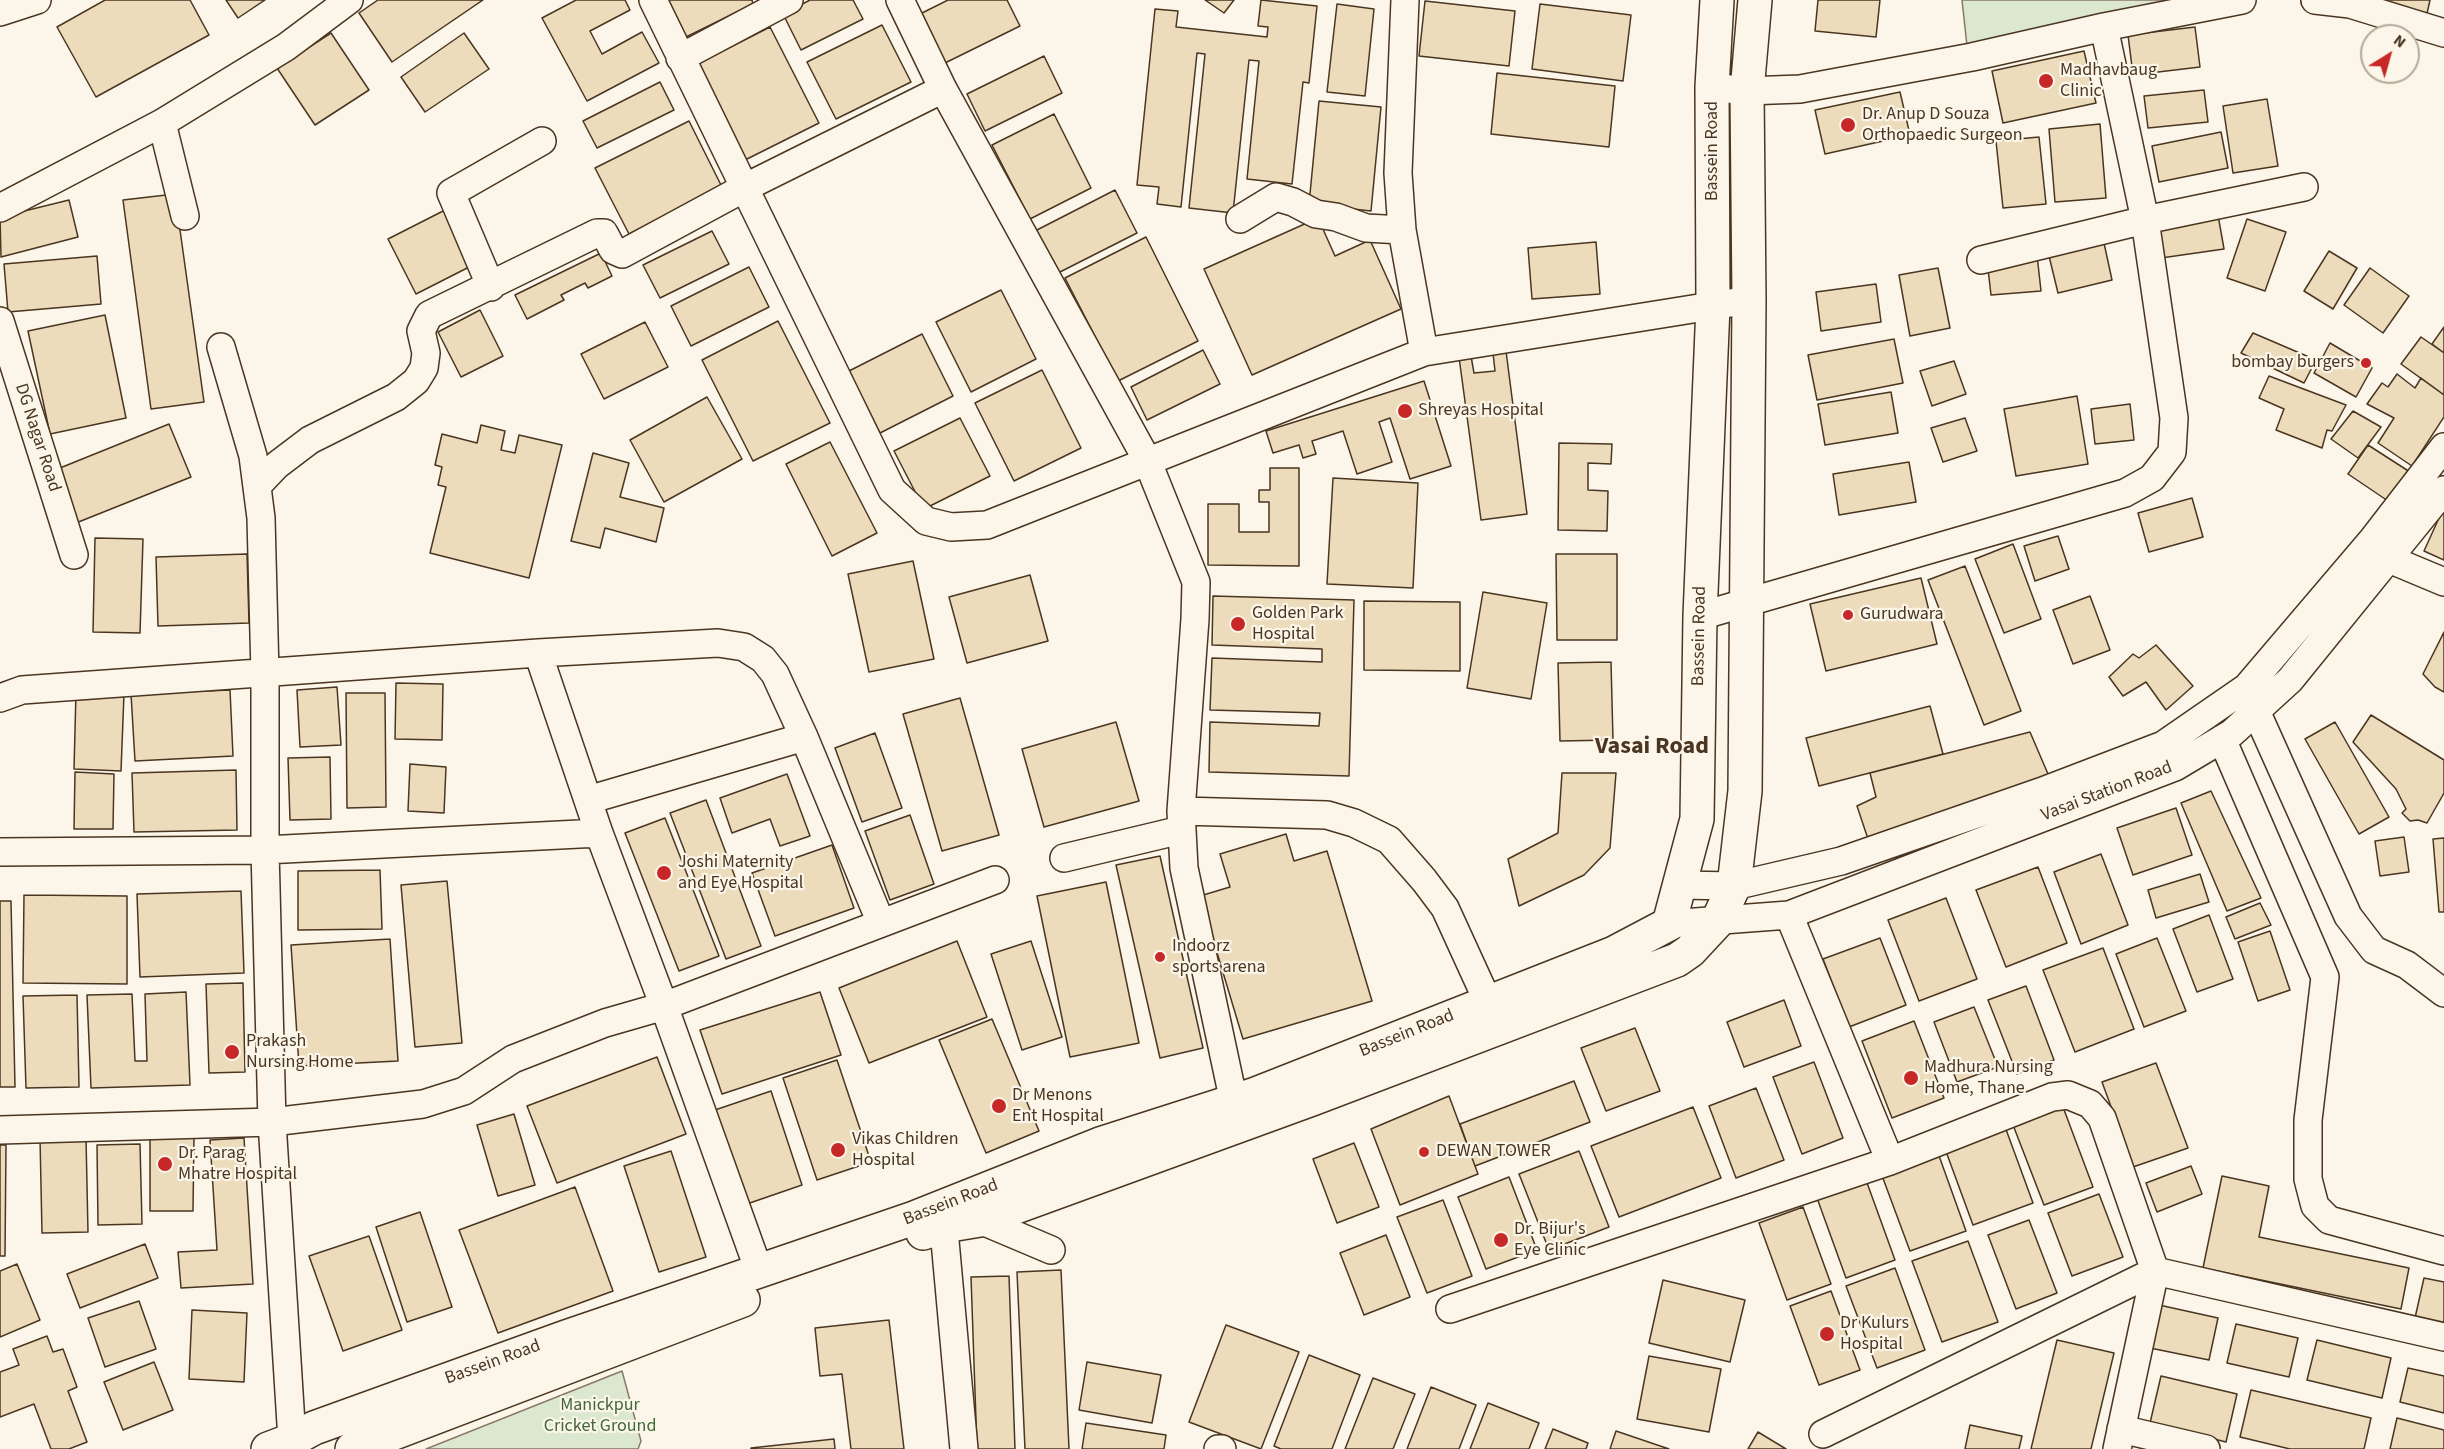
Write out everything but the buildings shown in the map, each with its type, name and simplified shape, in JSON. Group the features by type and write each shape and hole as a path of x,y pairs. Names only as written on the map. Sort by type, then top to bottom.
{"main road":[{"name":"Bassein Road","path":"285,1446 314,1428 566,1337 759,1271 943,1216 980,1220 1236,1113 1488,1002 1614,953 1669,924 1697,819 1700,616 1713,306 1712,87 1718,0"},
{"name":"Bassein Road","path":"352,1449 655,1332 943,1216 1100,1144 1236,1113 1677,960 1690,951 1717,922 1734,886 1745,791 1749,300 1747,91 1755,0"}],"street":[{"path":"0,12 38,0"},
{"path":"0,208 162,123 286,47 349,0"},
{"path":"653,0 892,490 926,521 951,527 987,525 1424,352 1749,300"},
{"path":"680,58 789,0"},
{"path":"900,0 943,89 1147,460 1196,582 1181,821 1184,868 1236,1113"},
{"path":"1405,0 1398,173 1402,230 1424,352"},
{"path":"1712,87 1747,91 1800,89 1972,57 2104,27 2242,0"},
{"path":"2314,0 2350,4 2444,33"},
{"path":"1700,616 2125,493 2152,478 2172,452 2174,418 2145,220 2104,27"},
{"path":"257,486 277,465 310,440 396,397 416,381 424,368 426,353 421,331 429,315 491,287 597,233 604,233 613,250 622,254 746,187 943,89"},
{"path":"162,123 185,216"},
{"path":"491,287 451,193 542,141"},
{"path":"1981,260 2145,220 2304,187"},
{"path":"1240,219 1276,197 1293,202 1316,214 1336,217 1366,228 1402,230"},
{"name":"DG Nagar Road","path":"0,321 74,555"},
{"path":"221,347 253,456 261,518 265,674 265,850 272,1122 285,1446"},
{"path":"1680,885 1734,886 1840,861 2040,792 2163,745 2247,687 2373,539 2444,447"},
{"name":"Vasai Station Road","path":"1669,924 1789,915 2175,767 2222,739 2290,680 2444,490"},
{"path":"2389,559 2444,582"},
{"path":"0,698 22,690 538,653 718,643 744,647 763,658 775,674 804,737 881,923"},
{"path":"538,653 599,833 759,1271"},
{"path":"2256,711 2348,916 2374,950 2407,965 2444,993"},
{"path":"588,800 804,737"},
{"path":"2222,739 2325,976 2308,1120 2308,1179 2315,1206 2329,1220 2444,1251"},
{"path":"1064,858 1181,821 1327,814 1354,823 1389,840 1445,908 1488,1002"},
{"path":"0,852 265,850 599,833"},
{"path":"0,1130 272,1122 423,1104 464,1091 513,1059 605,1023 664,1006 995,880"},
{"path":"1789,915 1890,1161"},
{"path":"1450,1308 1890,1161 2052,1096 2068,1095 2090,1104 2103,1118 2155,1271 2119,1439 2206,1449"},
{"path":"943,1216 964,1449"},
{"path":"980,1220 1051,1250"},
{"path":"1823,1434 2155,1271 2444,1337"}],"green space":[{"path":"1962,0 2168,0 1967,46"},
{"name":"Manickpur Cricket Ground","path":"622,1371 641,1441 638,1449 426,1449"}],"place":[{"name":"Madhavbaug Clinic","path":"2046,81"},
{"name":"Dr. Anup D Souza Orthopaedic Surgeon","path":"1848,125"},
{"name":"bombay burgers","path":"2366,363"},
{"name":"Shreyas Hospital","path":"1405,411"},
{"name":"Gurudwara","path":"1848,615"},
{"name":"Golden Park Hospital","path":"1238,624"},
{"name":"Joshi Maternity and Eye Hospital","path":"664,873"},
{"name":"Indoorz sports arena","path":"1160,957"},
{"name":"Prakash Nursing Home","path":"232,1052"},
{"name":"Madhura Nursing Home, Thane","path":"1911,1078"},
{"name":"Dr Menons Ent Hospital","path":"999,1106"},
{"name":"Vikas Children Hospital","path":"838,1150"},
{"name":"DEWAN TOWER","path":"1424,1152"},
{"name":"Dr. Parag Mhatre Hospital","path":"165,1164"},
{"name":"Dr. Bijur's Eye Clinic","path":"1501,1240"},
{"name":"Dr Kulurs Hospital","path":"1827,1334"}],"district":[{"name":"Vasai Road","path":"1652,748"}]}
